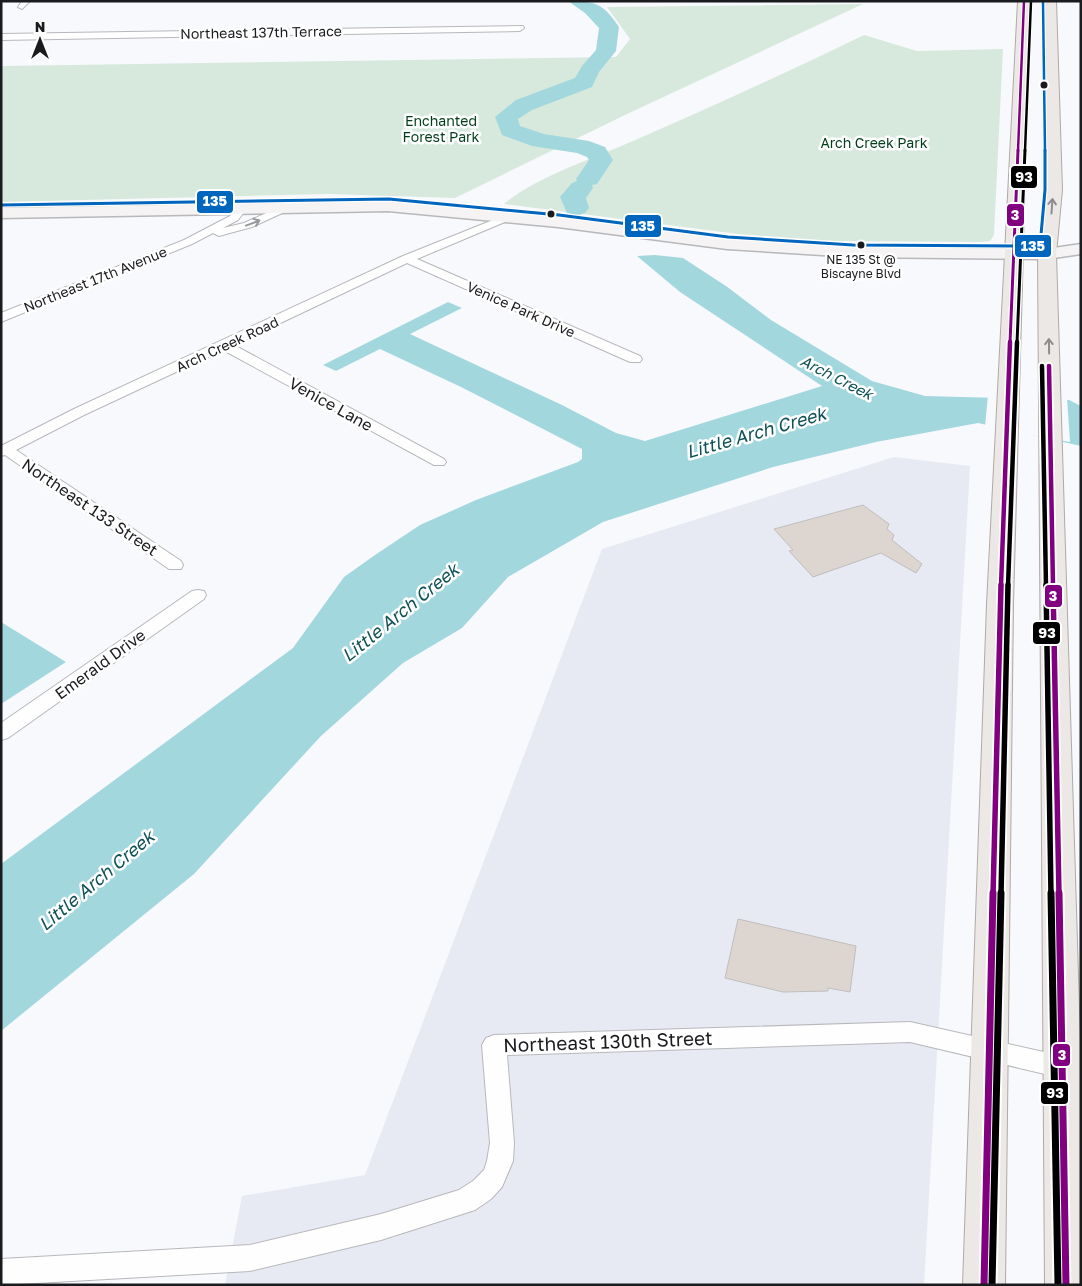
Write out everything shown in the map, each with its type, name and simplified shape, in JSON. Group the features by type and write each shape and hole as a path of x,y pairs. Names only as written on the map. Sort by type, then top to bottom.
{"main road":[{"path":"984,1285 999,650 1024,1"},
{"path":"1050,1 1053,190 1047,254 1051,439 1072,1069 1066,1285"},
{"path":"1023,31 1050,34"},
{"path":"1019,120 1052,123"},
{"path":"1,213 435,205 509,211 551,218 558,222"},
{"path":"398,207 558,222 727,244 852,252 1047,254 1081,249"},
{"path":"1047,254 1081,261"}],"street":[{"name":"Northeast 137th Terrace","path":"1,37 520,28"},
{"name":"Northeast 17th Avenue","path":"189,241 248,226 287,207"},
{"name":"Northeast 17th Avenue","path":"2,317 189,241 234,218 241,208"},
{"name":"Arch Creek Road","path":"453,239 474,221 477,214"},
{"name":"Arch Creek Road","path":"3,450 79,412 407,259 453,239 485,229 508,217"},
{"name":"Venice Park Drive","path":"407,259 635,359"},
{"name":"Venice Lane","path":"224,345 439,462"},
{"name":"Northeast 133 Street","path":"3,450 175,565"},
{"name":"Emerald Drive","path":"1,733 71,686 198,595"},
{"name":"Northeast 130th Street","path":"1,1272 250,1258 381,1227 466,1201 482,1190 493,1178 500,1160 502,1143 494,1045 910,1032 1072,1069"}],"shaded area":[{"path":"894,457 970,466 924,1285 225,1285 242,1196 365,1175 602,549"}],"green space":[{"name":"Enchanted Forest Park","path":"863,4 627,114 455,198 328,194 1,202 1,66 616,57 630,39 607,7"},
{"name":"Arch Creek Park","path":"864,35 917,51 1003,49 994,235 990,241 834,241 738,234 504,204 532,185 583,161 720,102"}],"water":[{"name":"Little Arch Creek","path":"655,255 683,258 726,286 771,320 872,381 925,396 1069,400 1081,406 1081,446 978,423 876,442 773,467 603,522 508,577 462,628 403,663 321,736 194,874 1,1031 1,864 293,648 344,577 375,555 420,525 476,500 582,459 582,449 461,387 380,349 336,371 323,365 448,302 462,308 410,334 562,405 616,433 645,441 822,386 680,292 637,256"},
{"path":"1,622 66,662 1,704"}],"pier":[{"path":"988,395 1067,398 1070,442 985,427"}],"building":[{"path":"863,505 889,524 887,529 894,535 892,540 922,564 916,573 881,553 813,577 789,551 793,550 774,529"},
{"path":"738,919 856,946 850,992 828,988 828,991 783,992 725,978"}],"waterway":[{"name":"Arch Creek","path":"577,1 592,9 609,27 606,51 589,70 584,82 524,105 506,117 510,130 540,141 581,146 597,152 601,160 588,179"},
{"name":"Arch Creek","path":"576,208 573,197 581,188"}],"transit line":[{"name":"3","path":"984,1285 1000,604 1024,1"},
{"name":"93","path":"992,1285 1007,604 1031,1"},
{"name":"135","path":"1,205 389,199 559,215 728,237 853,245 1040,246 1045,190 1043,1"},
{"name":"93","path":"1042,366 1058,1285"},
{"name":"3","path":"1049,366 1066,1285"}],"place":[{"name":"NE 135 St @ Biscayne Blvd","path":"861,245"}]}
